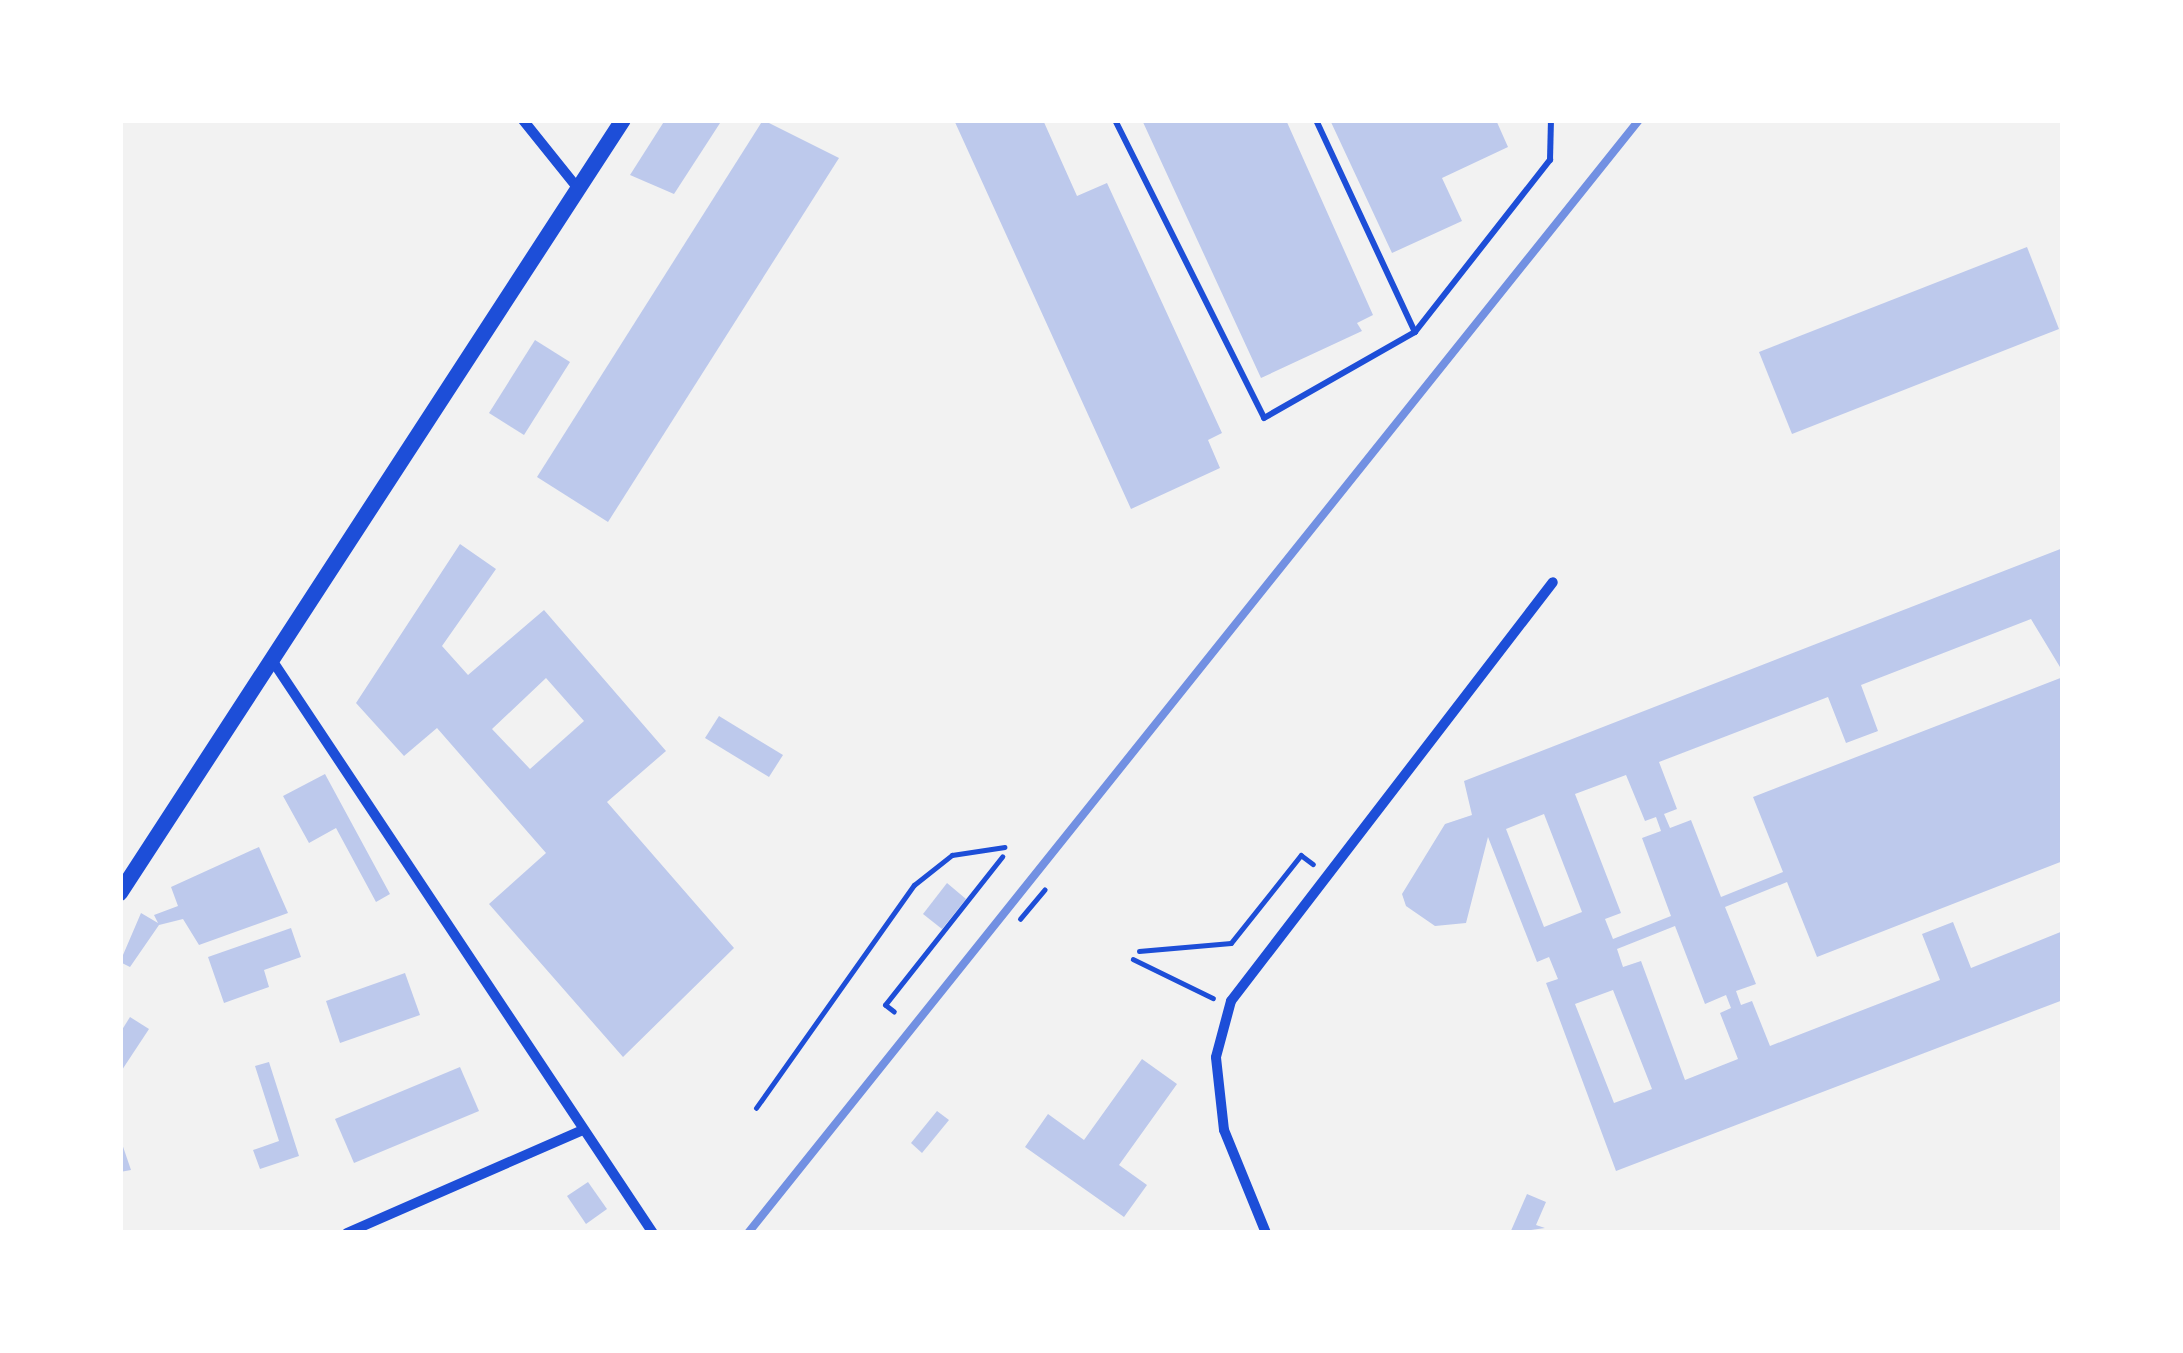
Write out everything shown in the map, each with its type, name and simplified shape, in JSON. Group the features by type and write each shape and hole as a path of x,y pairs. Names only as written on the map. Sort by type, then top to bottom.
{"main road":[{"path":"120,892 623,120"}],"street":[{"path":"523,120 579,190"},
{"path":"1266,1233 1224,1130 1216,1057 1230,1004 1323,871 1553,582"},
{"path":"270,657 653,1233"},
{"path":"347,1233 583,1130"}],"lane":[{"path":"1114,120 1264,418 1415,332 1550,160 1551,120"},
{"path":"1316,120 1415,332"}],"path":[{"path":"756,1108 914,885 952,855 1004,847"},
{"path":"1139,951 1232,943 1301,855 1323,871"},
{"path":"894,1012 885,1005 1002,857"},
{"path":"1020,919 1044,890"},
{"path":"1133,959 1230,1004"}],"building":[{"path":"665,120 722,120 674,194 630,175"},
{"path":"763,120 839,158 608,522 537,477"},
{"path":"954,120 1043,120 1077,196 1107,183 1222,433 1208,440 1220,468 1131,509"},
{"path":"1142,120 1286,120 1373,315 1357,323 1362,331 1261,378"},
{"path":"1330,120 1496,120 1508,147 1442,178 1462,221 1392,253"},
{"path":"2027,247 2059,329 1792,434 1759,352"},
{"path":"535,340 570,362 524,435 489,413"},
{"path":"460,544 496,569 442,646 468,675 544,610 666,751 607,802 734,948 623,1057 489,904 546,853 437,728 404,756 356,703","holes":["546,678 584,721 530,769 492,729"]},
{"path":"2063,548 2063,672 2031,619 1861,685 1878,731 1846,743 1828,697 1659,762 1677,809 1664,814 1670,828 1691,820 1721,897 1783,872 1753,797 2063,677 2063,861 1817,957 1787,882 1725,907 1756,984 1736,991 1741,1005 1752,1001 1770,1046 1940,980 1922,934 1953,922 1971,968 2063,931 2063,1000 1616,1171 1546,983 1558,979 1549,957 1537,962 1488,837 1466,923 1435,926 1406,906 1402,894 1445,824 1472,815 1464,781","holes":["1626,775 1645,821 1656,817 1661,831 1642,838 1671,916 1613,939 1605,919 1621,913 1575,794","1544,814 1582,912 1544,927 1506,829","1675,926 1705,1004 1726,995 1731,1008 1720,1013 1738,1059 1685,1080 1641,961 1623,967 1617,949","1613,990 1652,1089 1614,1103 1575,1004"]},
{"path":"719,716 783,755 769,777 705,738"},
{"path":"325,774 390,894 376,902 336,828 309,843 283,796"},
{"path":"259,847 288,913 199,945 183,919 159,925 130,967 120,962 141,913 158,923 154,915 178,906 171,887"},
{"path":"947,883 966,899 942,929 923,914"},
{"path":"291,928 301,957 264,970 269,987 224,1003 208,957"},
{"path":"405,973 420,1015 340,1043 326,1001"},
{"path":"130,1017 149,1029 120,1073 120,1033"},
{"path":"1142,1059 1177,1084 1119,1165 1147,1185 1124,1217 1025,1147 1048,1114 1084,1140"},
{"path":"269,1062 299,1156 260,1169 253,1150 279,1141 255,1066"},
{"path":"460,1067 479,1111 354,1163 335,1119"},
{"path":"937,1111 949,1120 922,1153 911,1143"},
{"path":"120,1138 131,1170 120,1172"},
{"path":"588,1182 607,1209 586,1224 567,1196"},
{"path":"1527,1194 1546,1202 1536,1225 1545,1228 1510,1233"}],"railway":[{"path":"748,1233 1639,120"}]}
